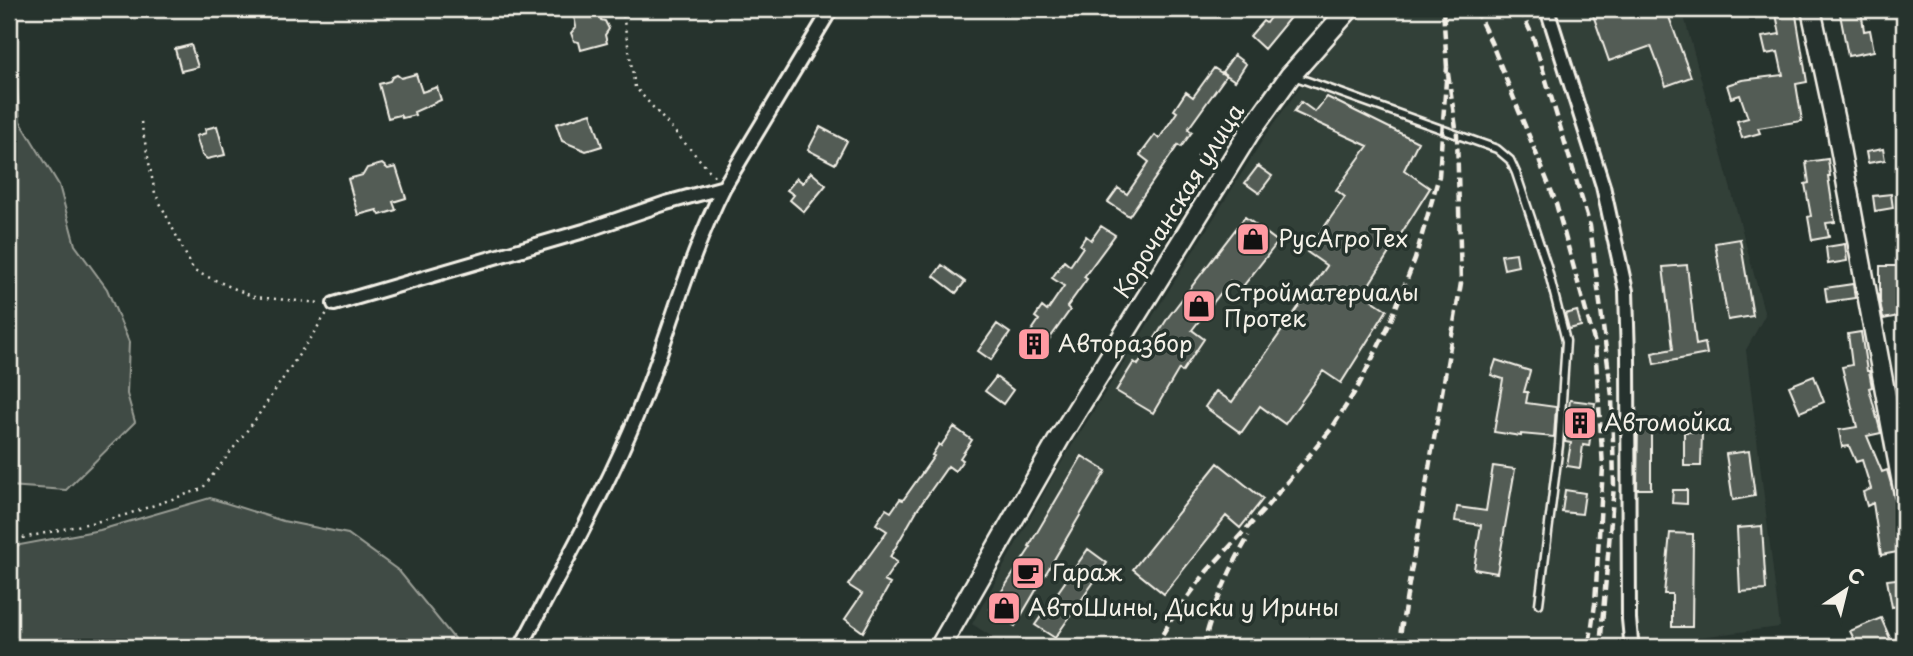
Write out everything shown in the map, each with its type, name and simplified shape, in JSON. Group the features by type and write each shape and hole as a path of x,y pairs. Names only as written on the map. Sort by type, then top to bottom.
{"main road":[{"name":"Корочанская улица","path":"925,647 1047,435 1237,127 1280,68 1332,9"},
{"name":"Корочанская улица","path":"940,647 1065,429 1249,133 1290,76 1349,9"}],"street":[{"path":"521,647 613,472 658,360 691,260 724,187 831,9"},
{"path":"1547,9 1603,186 1626,291 1630,644"},
{"path":"1811,9 1900,445 1904,494"},
{"path":"334,304 584,231 666,202 724,187"}],"lane":[{"path":"1290,76 1497,149 1510,160 1547,266 1566,341 1559,445 1539,604"}],"path":[{"path":"622,9 635,87 724,187"},
{"path":"9,541 122,516 202,489 255,420 334,304 254,297 194,271 155,193 141,122"}],"shaded area":[{"path":"9,9 16,9 14,55 20,121 59,185 75,245 107,289 129,342 127,394 135,422 66,490 9,486"},
{"path":"1362,9 1682,9 1765,315 1746,350 1780,627 1618,647 1008,647 972,624 1055,473 1265,136 1341,30"},
{"path":"210,498 283,521 348,534 399,571 461,647 9,647 9,547 100,530"}],"building":[{"path":"599,9 601,20 605,21 609,29 605,35 607,43 581,50 579,42 574,41 571,33 576,27 574,16 580,14 580,11"},
{"path":"1276,9 1297,9 1264,49 1250,36 1263,21 1266,23"},
{"path":"1591,9 1627,9 1630,17 1654,9 1666,9 1691,77 1666,86 1651,46 1609,61"},
{"path":"1775,9 1795,9 1807,82 1796,84 1802,121 1758,128 1760,133 1742,138 1737,121 1748,118 1740,95 1731,98 1727,85 1742,80 1783,75 1778,52 1766,54 1762,37 1780,34"},
{"path":"1839,9 1861,9 1864,31 1870,30 1874,51 1848,56"},
{"path":"191,45 198,67 181,71 175,49"},
{"path":"1234,55 1246,64 1235,81 1222,72"},
{"path":"1214,68 1226,76 1188,129 1192,132 1181,147 1178,145 1129,216 1108,202 1118,188 1127,194 1149,162 1140,155 1155,135 1159,139 1177,112 1174,110 1186,92 1193,97"},
{"path":"416,74 422,92 437,87 441,100 414,112 415,115 388,118 379,84 390,81 397,75 401,78"},
{"path":"1327,97 1418,142 1404,170 1430,188 1363,294 1387,310 1341,383 1323,371 1285,424 1260,406 1241,433 1205,407 1216,391 1232,402 1327,266 1307,252 1345,197 1336,190 1368,146 1294,112 1301,102 1315,112"},
{"path":"591,113 602,146 586,151 562,141 556,124"},
{"path":"217,126 225,155 207,159 202,155 196,136 206,133 205,129"},
{"path":"820,127 847,141 835,164 808,150"},
{"path":"1883,149 1885,160 1868,163 1866,152"},
{"path":"1828,159 1835,222 1826,223 1829,237 1812,240 1805,184 1809,183 1806,162"},
{"path":"382,164 388,169 396,167 406,198 393,202 396,210 380,215 377,210 358,215 348,179 363,175 367,168"},
{"path":"1258,166 1272,176 1259,193 1245,183"},
{"path":"811,172 826,185 804,212 790,200 794,195 787,190 797,178 803,183"},
{"path":"1891,194 1893,208 1875,211 1873,196"},
{"path":"1245,217 1278,242 1240,290 1230,281 1192,330 1204,339 1182,372 1179,369 1153,413 1116,391 1134,362 1138,365 1169,316"},
{"path":"1101,226 1115,235 1084,277 1087,279 1067,307 1070,310 1036,358 1020,348 1039,320 1035,317 1042,307 1047,311 1064,286 1052,278 1064,261 1070,266 1083,247 1080,245 1086,236 1091,240"},
{"path":"1740,239 1753,316 1728,320 1715,243"},
{"path":"1845,244 1847,261 1828,264 1826,247"},
{"path":"1516,253 1518,266 1504,269 1501,255"},
{"path":"942,265 965,282 956,293 934,276"},
{"path":"1687,265 1696,345 1705,343 1707,354 1654,364 1652,353 1673,349 1663,267"},
{"path":"1880,266 1904,266 1904,315 1883,319"},
{"path":"1853,284 1855,298 1827,302 1825,288"},
{"path":"1577,311 1581,326 1569,329 1565,314"},
{"path":"997,324 1010,333 991,360 978,351"},
{"path":"1861,332 1872,387 1869,388 1881,433 1867,436 1882,472 1887,470 1898,508 1903,551 1881,555 1873,503 1867,506 1863,492 1871,489 1862,460 1856,462 1849,446 1842,447 1839,430 1857,427 1842,367 1852,365 1848,334"},
{"path":"1496,360 1530,371 1524,392 1528,392 1526,403 1556,407 1554,437 1494,432 1503,379 1491,375"},
{"path":"1814,376 1824,402 1800,412 1789,386"},
{"path":"996,377 1013,390 1003,404 985,391"},
{"name":"Автомойка","path":"1570,400 1595,403 1589,446 1583,445 1580,468 1567,466 1571,443 1565,442"},
{"path":"1638,423 1651,423 1651,489 1637,489"},
{"path":"954,427 972,440 955,471 948,466 917,510 890,557 897,562 884,581 890,584 863,632 845,619 862,594 848,585 887,531 876,524 886,509 891,512 900,499 903,500 934,456 932,455 939,444 941,446"},
{"path":"1684,432 1702,432 1701,466 1684,466"},
{"path":"1749,451 1755,496 1733,500 1726,454"},
{"path":"1082,456 1106,471 1015,626 990,609 1031,547 1029,546"},
{"path":"1218,463 1263,499 1240,528 1226,516 1164,594 1133,569"},
{"path":"1493,466 1515,469 1497,573 1474,569 1481,525 1455,521 1457,507 1486,511"},
{"path":"1565,490 1585,493 1582,514 1562,512"},
{"path":"1673,490 1687,490 1687,504 1672,503"},
{"path":"1762,526 1766,590 1740,592 1737,528"},
{"path":"1670,533 1693,534 1692,627 1672,627 1672,594 1664,594"},
{"path":"1088,549 1107,563 1055,638 1035,625"},
{"path":"1904,578 1904,605 1892,607 1887,580"},
{"path":"1881,618 1894,647 1858,647 1850,631"}],"railway":[{"path":"1398,647 1461,283 1457,135 1447,67 1443,9"},
{"path":"1475,9 1555,200 1595,344 1603,467 1595,604 1589,647"},
{"path":"1520,9 1533,37 1590,226 1612,396 1614,486 1600,647"},
{"path":"1155,647 1207,571 1263,511 1332,428 1359,385 1389,325 1415,259 1439,176 1447,67"},
{"path":"1203,647 1222,590 1249,536"}],"place":[{"name":"РусАгроТех","path":"1253,239"},
{"name":"Стройматериалы Протек","path":"1199,306"},
{"name":"Авторазбор","path":"1034,344"},
{"name":"Автомойка","path":"1580,423"},
{"name":"Гараж","path":"1028,573"},
{"name":"АвтоШины, Диски у Ирины","path":"1004,608"}]}
